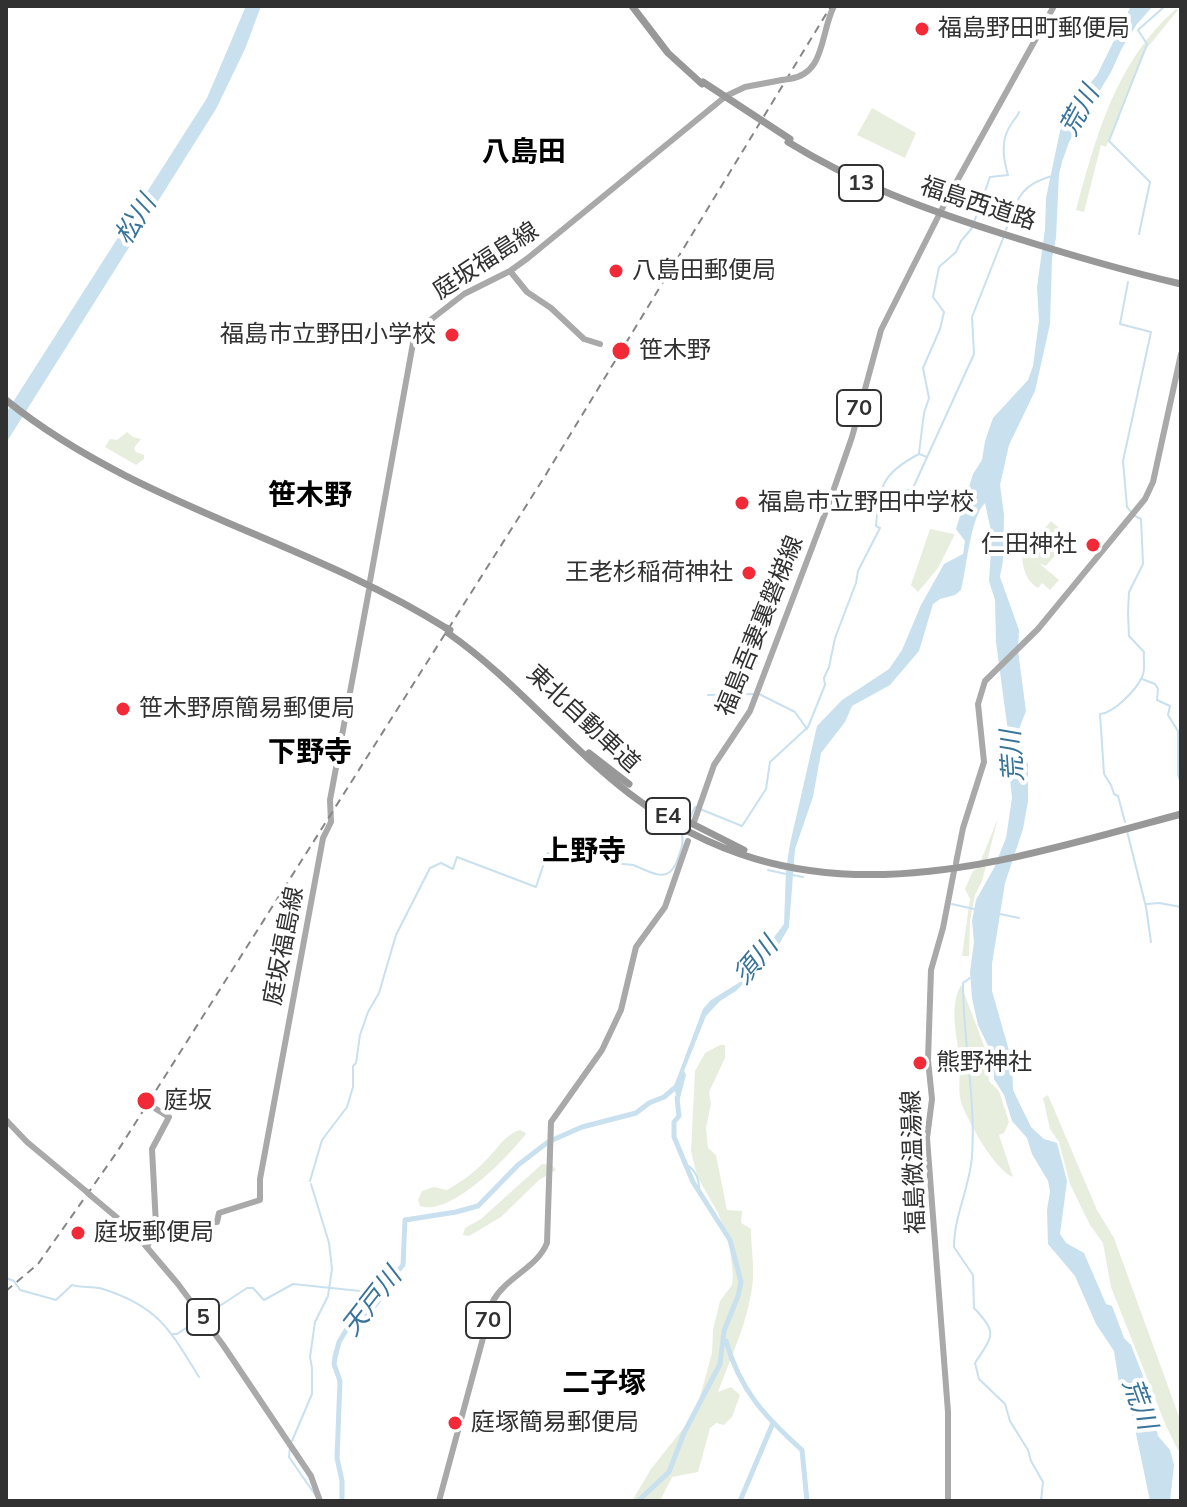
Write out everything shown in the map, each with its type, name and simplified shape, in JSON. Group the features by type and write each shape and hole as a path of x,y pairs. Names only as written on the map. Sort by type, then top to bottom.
{"highway":[{"name":"福島西道路","path":"634,6 668,53 702,83 862,183 940,213 1103,263 1181,283"},
{"name":"東北自動車道","path":"6,402 51,435 147,489 351,579 447,631 511,683 616,783 658,814 704,838 749,854 798,867 845,874 881,875 967,866 1181,812"},
{"path":"578,746 629,784"},
{"path":"578,746 624,796"},
{"path":"671,813 749,854"},
{"path":"665,825 722,848 749,854"}],"main road":[{"name":"庭坂福島線","path":"370,581 415,332 464,294 510,271 726,96 745,87 805,75 814,66 834,6"},
{"name":"福島吾妻裏磐梯線","path":"694,822 714,765 750,711 851,441 881,330 940,213 1054,6"},
{"path":"510,271 527,292 551,308 584,339 600,344"},
{"path":"956,863 963,828 984,762 978,704 981,689 987,677 1045,621 1132,514 1153,482 1181,354"},
{"name":"庭坂福島線","path":"156,1225 217,1222 219,1213 260,1200 262,1168 323,838 331,822 330,800 369,590"},
{"name":"70","path":"439,1501 493,1301 503,1287 542,1254 547,1243 549,1134 553,1117 594,1066 602,1050 621,1010 638,944 665,907 688,841"},
{"name":"福島微温湯線","path":"948,1501 948,1412 927,1135 932,1099 928,1060 931,970 954,871"},
{"path":"147,1247 156,1225 152,1149 169,1117 156,1109"},
{"name":"5","path":"6,1120 27,1142 133,1231 147,1247 201,1314 315,1483 320,1501"}],"green space":[{"path":"1176,9 1147,48 1106,147 1101,145 1084,212 1076,210 1101,128 1123,76 1155,30"},
{"path":"872,108 916,133 905,158 857,135"},
{"path":"127,432 141,439 134,448 144,455 144,459 136,465 105,447 110,439 117,440"},
{"path":"1051,521 1070,538 1046,566 1039,563 1059,580 1050,590 1042,583 1038,588 1030,581 1022,555"},
{"path":"930,529 954,536 938,568 918,592 911,585"},
{"path":"998,818 982,881 975,895 970,920 969,956 962,956 970,899 965,889 973,871 978,868"},
{"path":"961,985 986,1051 989,1081 999,1091 1009,1122 1004,1133 999,1135 1013,1177 991,1156 961,1102 954,1014"},
{"path":"725,1045 725,1058 709,1092 708,1148 716,1155 727,1210 742,1211 741,1223 751,1229 753,1274 744,1322 718,1392 731,1387 740,1395 732,1417 724,1425 716,1423 710,1428 698,1472 672,1477 660,1501 632,1501 698,1404 712,1353 713,1330 720,1301 732,1285 729,1241 718,1213 697,1176 691,1151 695,1071 705,1053"},
{"path":"1048,1095 1097,1210 1114,1238 1181,1422 1181,1449 1178,1450 1166,1426 1111,1287 1103,1243 1090,1225 1070,1184 1059,1142 1050,1129 1043,1098"},
{"path":"520,1130 525,1135 477,1183 447,1203 420,1206 418,1200 422,1191 434,1187 447,1190 457,1184 481,1165 505,1139"},
{"path":"542,1164 552,1165 556,1170 539,1180 501,1217 469,1236 463,1235 465,1228 481,1219"}],"water":[{"name":"松川","path":"246,6 261,6 245,49 216,109 6,443 6,413 207,98"},
{"name":"荒川","path":"1131,6 1153,6 1122,48 1069,142 1062,162 1052,258 1050,324 1035,391 1009,445 1000,485 1004,515 1000,577 1019,630 1018,651 1026,711 1019,729 1028,764 1028,801 1023,829 1005,883 992,964 992,991 1012,1061 1013,1090 1031,1127 1044,1139 1057,1143 1067,1181 1060,1234 1066,1243 1084,1253 1106,1304 1112,1306 1143,1376 1158,1436 1170,1450 1174,1465 1170,1501 1150,1501 1129,1400 1119,1383 1114,1351 1096,1324 1075,1276 1048,1244 1048,1181 1032,1154 1027,1138 1012,1121 1004,1095 994,1079 994,1058 978,1025 972,998 972,921 976,900 1006,838 1012,798 1009,739 996,642 995,600 989,581 992,536 985,503 972,531 961,590 933,604 919,651 890,685 852,706 845,722 821,753 813,797 795,849 789,927 774,953 706,1016 684,1071 686,1075 678,1106 674,1086 703,1009 711,1000 740,982 784,924 790,844 817,726 842,700 889,669 902,650 921,605 944,564 963,554 965,541 956,529 973,474 982,460 993,418 1028,380 1033,366 1039,320 1037,287 1046,198 1060,131 1076,100 1097,75"}],"waterway":[{"path":"1139,234 1150,182 1109,141 1147,44 1138,30 1165,6"},
{"path":"919,453 929,398 923,368 944,312 933,297 939,267 956,252 972,228 990,177 1008,175 1004,142 1019,112"},
{"path":"1006,230 1026,189 1052,176"},
{"path":"881,495 892,498 913,488 974,354 972,317 1004,236"},
{"path":"1128,282 1120,324 1151,332 1123,461 1127,507 1131,512"},
{"path":"689,820 695,807 742,826 766,789 770,762 808,727 825,685 824,678 835,638 858,571 880,528 876,526 881,491 897,468 919,454 927,457"},
{"path":"1125,822 1118,796 1104,774 1100,714 1112,710 1124,700 1144,671 1144,652 1129,636 1129,592 1143,564 1141,519 1135,516"},
{"path":"1027,554 1035,544"},
{"path":"1142,679 1155,684 1157,700 1170,706 1168,715 1178,731 1178,775 1181,784"},
{"path":"708,695 754,694"},
{"path":"759,694 795,712 807,729"},
{"path":"1127,831 1146,907 1151,942"},
{"path":"310,1181 322,1140 347,1107 360,1035 379,993 396,935 430,868 441,863 453,869 457,857 536,887 547,854 576,844 592,848 622,864 664,875 674,867 682,846 682,835"},
{"path":"768,870 786,874"},
{"path":"792,875 803,877"},
{"path":"952,904 974,909"},
{"path":"1147,904 1181,907"},
{"path":"1000,914 1019,918"},
{"path":"970,978 963,983 972,1156 954,1247 973,1275 974,1308 990,1330 989,1341 975,1363 979,1379 1005,1404 1010,1421 1043,1482 1041,1501"},
{"name":"天戸川","path":"342,1501 337,1458 340,1381 334,1364 335,1357 348,1327 360,1321 376,1304 384,1294 386,1285 403,1265 405,1220 478,1206 518,1165 548,1142 582,1127 636,1113 677,1086"},
{"name":"須川","path":"638,1501 669,1472 684,1433 720,1364 724,1331 741,1282 730,1240 693,1182 674,1137 674,1122 679,1116 677,1098"},
{"path":"685,1164 696,1176 699,1193"},
{"path":"292,1441 312,1394 310,1357 315,1322 328,1296 332,1269 329,1243 311,1184"},
{"path":"6,1278 14,1281 20,1290 56,1300 72,1285 103,1289 138,1304 171,1333 199,1377"},
{"path":"173,1334 247,1288 253,1288 264,1300 293,1284 360,1291 370,1296 386,1285"},
{"path":"726,1341 738,1374 755,1401 802,1450 807,1501"},
{"path":"740,1501 773,1423"},
{"path":"290,1447 289,1457 316,1496"}],"railway":[{"path":"6,1291 38,1264 117,1152 545,476 831,6"}],"place":[{"name":"福島野田町郵便局","path":"922,29"},
{"name":"八島田郵便局","path":"616,271"},
{"name":"福島市立野田小学校","path":"452,335"},
{"name":"笹木野","path":"621,351"},
{"name":"福島市立野田中学校","path":"742,503"},
{"name":"仁田神社","path":"1093,545"},
{"name":"王老杉稲荷神社","path":"749,573"},
{"name":"笹木野原簡易郵便局","path":"123,709"},
{"name":"熊野神社","path":"920,1063"},
{"name":"庭坂","path":"146,1101"},
{"name":"庭坂郵便局","path":"78,1233"},
{"name":"庭塚簡易郵便局","path":"455,1423"}],"district":[{"name":"八島田","path":"524,153"},
{"name":"笹木野","path":"310,496"},
{"name":"下野寺","path":"310,753"},
{"name":"上野寺","path":"584,852"},
{"name":"二子塚","path":"604,1384"}]}
